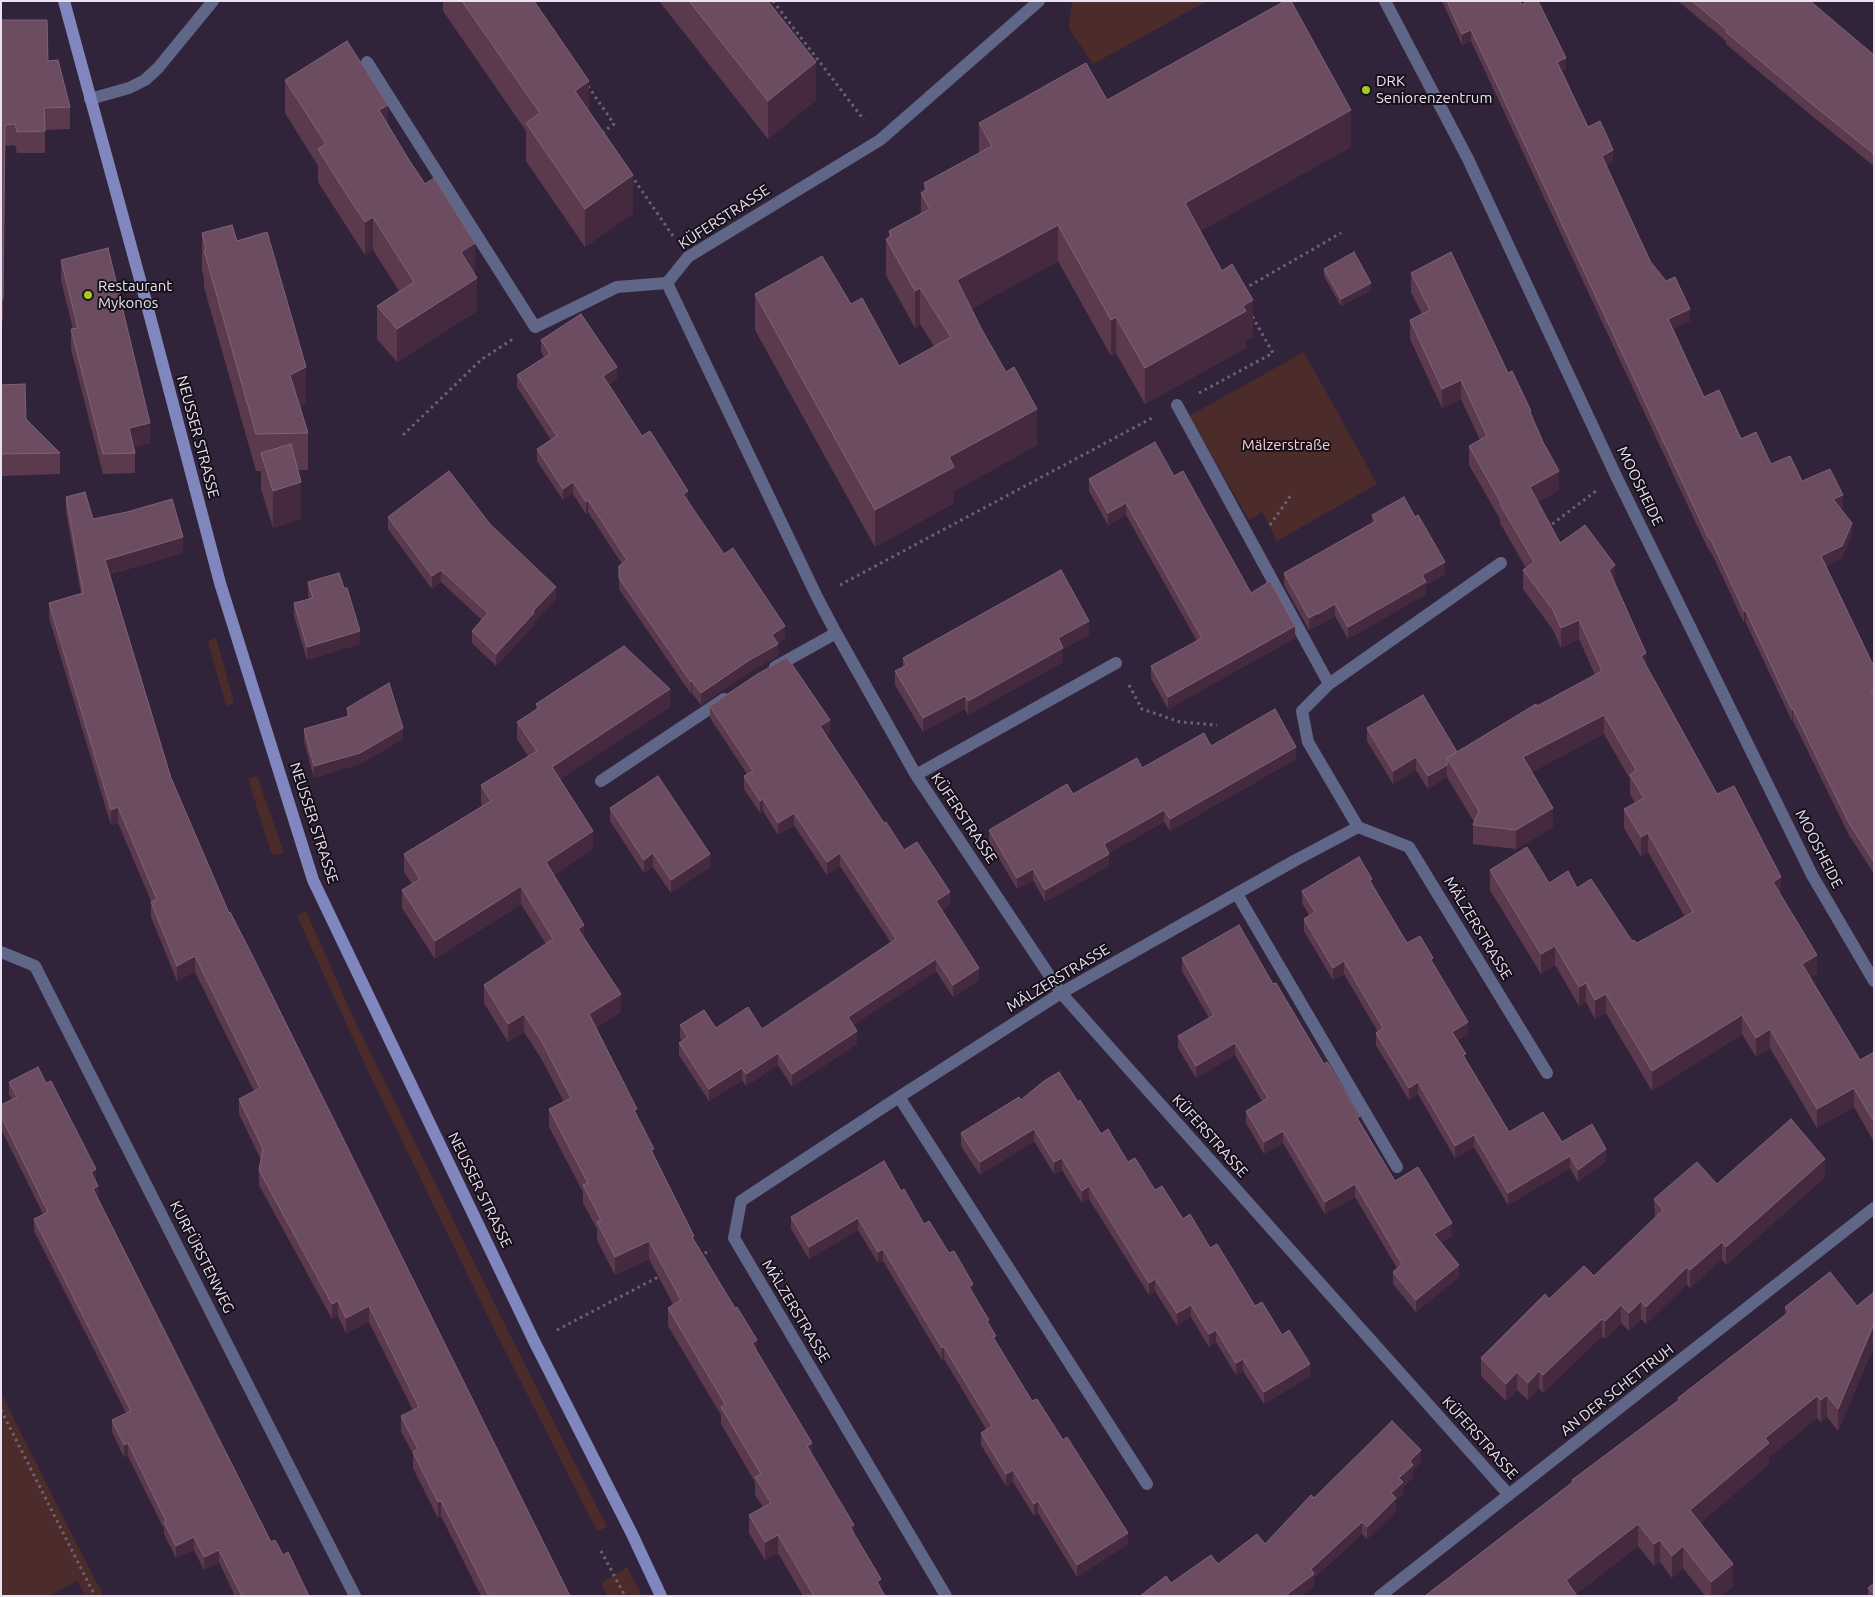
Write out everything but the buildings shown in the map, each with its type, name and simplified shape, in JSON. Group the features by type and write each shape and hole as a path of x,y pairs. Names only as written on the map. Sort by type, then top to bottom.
{"street":[{"name":"NEUSSER STRASSE","path":"64,1 220,583 313,880 534,1341 632,1534 660,1596"},
{"path":"90,99 129,88 145,80 158,68 213,1"},
{"name":"KÜFERSTRASSE","path":"1039,1 880,140 688,257 667,283 836,633 916,775 1061,994 1509,1495"},
{"name":"MOOSHEIDE","path":"1385,1 1468,159 1616,476 1812,876 1874,981"},
{"path":"367,62 535,327 616,287 667,283"},
{"path":"1177,405 1329,684"},
{"path":"1358,827 1308,742 1302,711 1329,684 1501,563"},
{"path":"760,676 836,633"},
{"name":"KÜFERSTRASSE","path":"916,775 1116,663"},
{"path":"601,781 736,691"},
{"name":"MÄLZERSTRASSE","path":"946,1596 734,1238 741,1201 899,1096 1061,994 1358,827 1409,847 1547,1073"},
{"path":"1237,894 1397,1167"},
{"name":"KURFÜRSTENWEG","path":"1,952 35,966 356,1596"},
{"path":"899,1096 1147,1484"},
{"name":"AN DER SCHETTRUH","path":"1380,1596 1874,1208"}],"path":[{"path":"773,1 880,140"},
{"path":"587,86 614,124 602,133 607,140"},
{"path":"629,172 688,257"},
{"path":"1239,291 1341,233"},
{"path":"817,597 1273,353 1247,307"},
{"path":"403,435 482,359 535,327"},
{"path":"1539,534 1616,476"},
{"path":"1255,548 1291,495"},
{"path":"1116,663 1142,709 1180,722 1217,725"},
{"path":"690,1261 734,1238"},
{"path":"534,1341 664,1274"},
{"path":"1,1410 95,1596"},
{"path":"601,1551 625,1596"}],"green space":[{"path":"1072,1 1207,1 1093,64 1069,28"},
{"name":"Mälzerstraße","path":"1304,352 1377,484 1277,541 1262,512 1249,520 1189,416"},
{"path":"216,638 234,703 226,706 208,641"},
{"path":"257,776 284,853 272,855 248,779"},
{"path":"306,911 353,1017 607,1527 597,1531 497,1335 368,1071 297,916"},
{"path":"1,1393 104,1596 85,1596 77,1580 51,1596 1,1596"},
{"path":"627,1567 642,1596 607,1596 601,1583"}],"place":[{"name":"DRK Seniorenzentrum","path":"1366,90"},
{"name":"Restaurant Mykonos","path":"88,295"}]}
